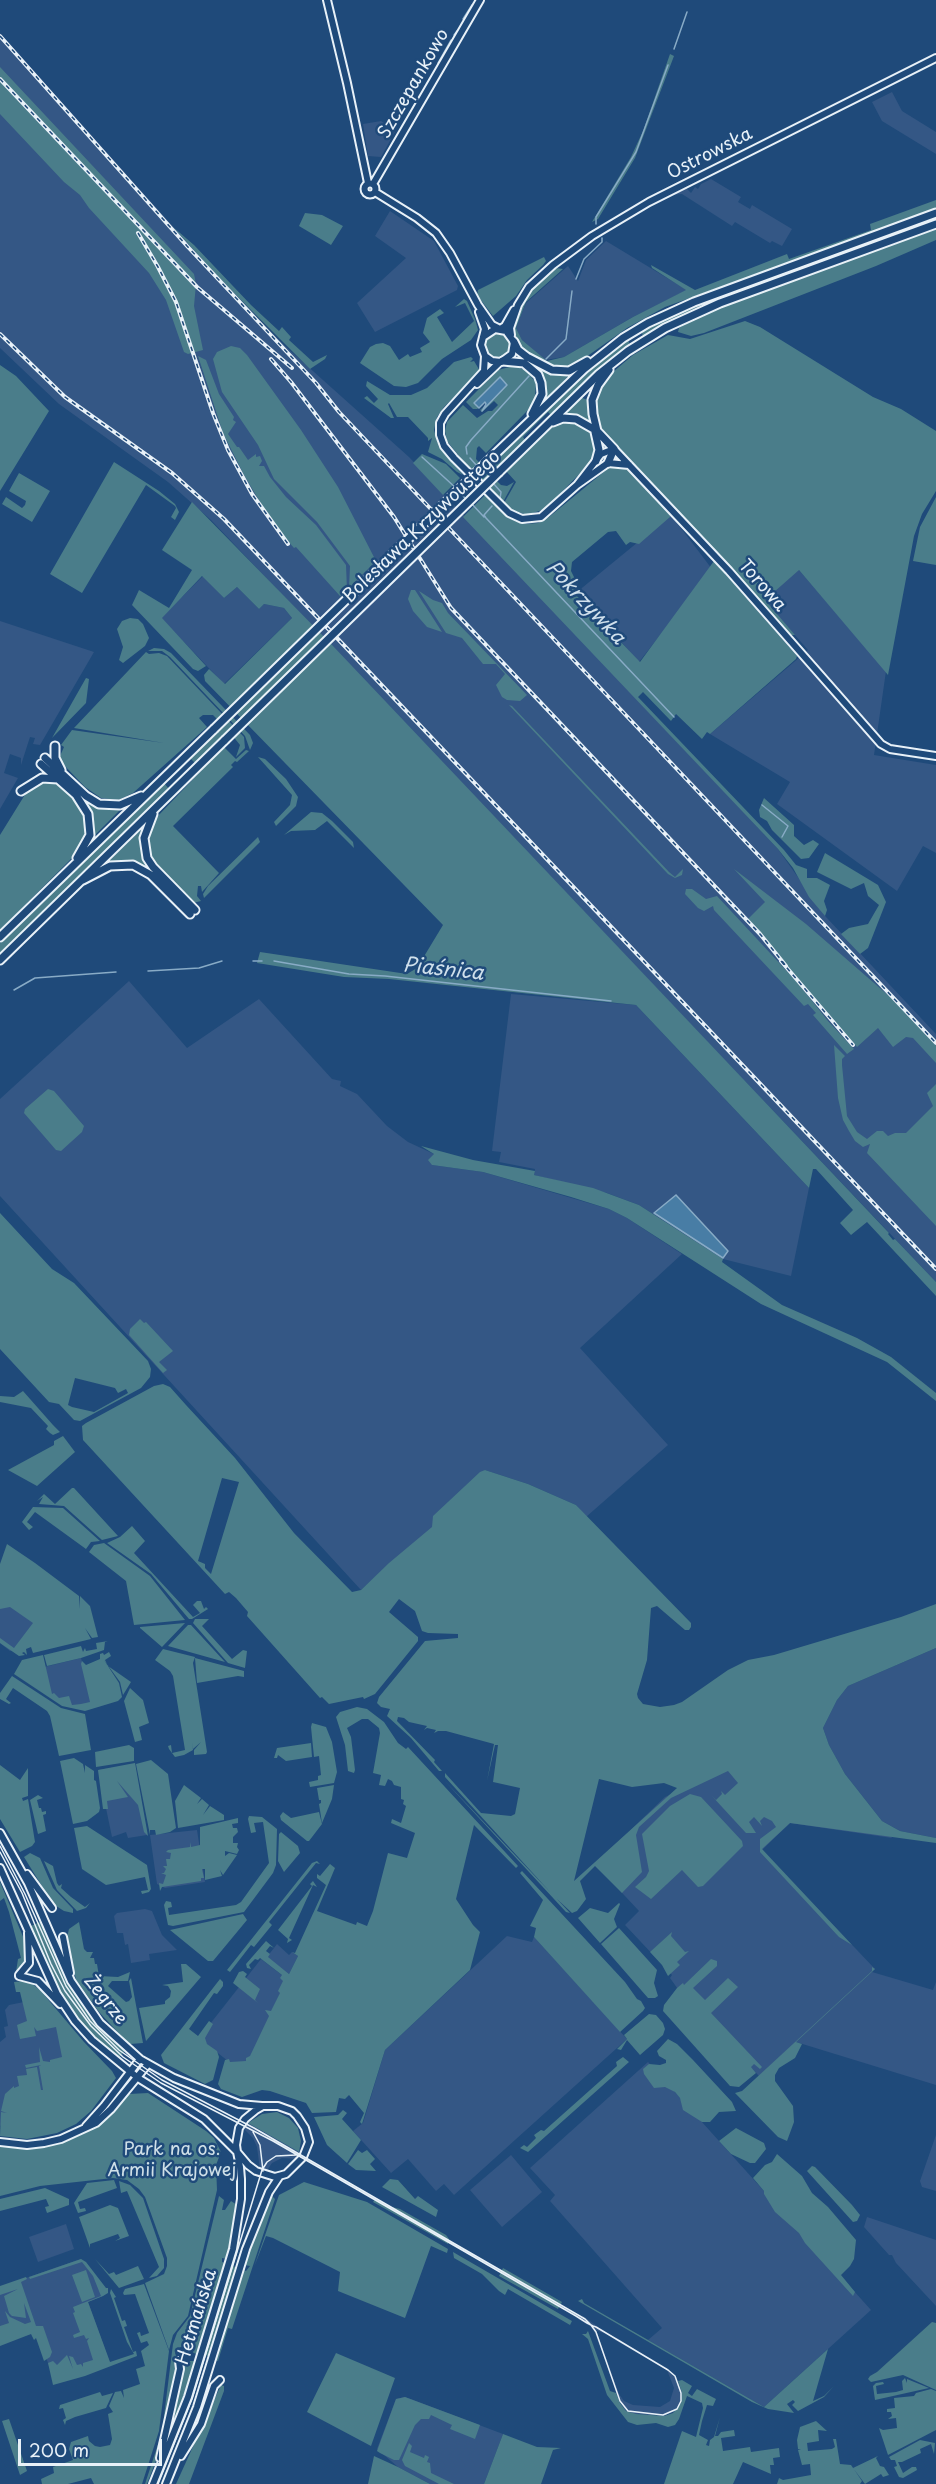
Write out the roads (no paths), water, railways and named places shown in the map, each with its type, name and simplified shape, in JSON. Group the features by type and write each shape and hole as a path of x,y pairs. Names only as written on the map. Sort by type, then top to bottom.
{"main road":[{"name":"Bolesława Krzywoustego","path":"0,937 488,460 578,375 608,350 648,323 687,305 936,213"},
{"name":"Bolesława Krzywoustego","path":"0,960 595,378 620,357 657,332 696,313 936,224"},
{"path":"514,342 518,350 531,360 545,368 561,371 574,369 608,350"},
{"path":"596,460 599,445 592,414 593,398 601,381 620,357"},
{"path":"502,361 518,361 528,365 538,375 542,386 538,405 518,432"},
{"path":"544,429 556,420 576,419 594,429 614,449 608,463"},
{"path":"56,746 56,761 62,778 87,810 90,822 87,842 73,867"},
{"path":"43,761 90,800 102,805 124,804 149,792"},
{"path":"21,791 42,778 62,778"},
{"path":"80,881 110,866 133,865 151,875 193,912 153,867 145,851 144,838 147,827 159,805"}],"street":[{"path":"327,0 371,184 375,192 417,218 436,233 490,323 511,334 514,342 512,354 465,393"},
{"name":"Szczepankowo","path":"371,184 480,0"},
{"name":"Ostrowska","path":"499,329 505,326 529,287 550,267 622,217 936,58"},
{"path":"478,305 485,329 481,345 485,356 484,371 442,419 439,428 440,439 454,458 509,513 522,519 541,517 577,485 608,463 620,462 632,467"},
{"name":"Ostrowska","path":"511,334 510,328 518,305"},
{"path":"483,337 490,331 499,329"},
{"path":"485,356 492,361 502,361"},
{"path":"577,485 604,452 614,449"},
{"name":"Torowa","path":"614,449 729,571 883,746 936,756"},
{"name":"Żegrze","path":"0,1833 17,1860 74,1988 100,2023 148,2064 204,2092 246,2106 263,2106"},
{"path":"17,1860 51,1908"},
{"name":"Żegrze","path":"0,1868 27,1924 49,1979 69,2013 89,2038 138,2078 198,2115 237,2152"},
{"path":"27,1924 30,1961 28,1968 19,1976 38,1981 69,2013"},
{"path":"63,1937 74,1988"},
{"path":"82,2129 104,2106 140,2059"},
{"path":"0,2142 36,2145 61,2139 82,2129 104,2117 148,2064"},
{"path":"263,2106 278,2106 292,2111 302,2122 309,2142 307,2151 297,2164 279,2177 256,2170 237,2152 236,2138 241,2125 250,2114 263,2106"},
{"name":"Hetmańska","path":"152,2484 194,2378 229,2263 241,2199 237,2152"},
{"name":"Hetmańska","path":"167,2484 205,2382 241,2266 269,2192 279,2177"},
{"path":"152,2484 180,2369 179,2361"},
{"path":"167,2484 201,2424 214,2386 220,2380"}],"waterway":[{"path":"463,19 472,5"},
{"name":"Pokrzywka","path":"674,49 687,12"},
{"path":"454,35 457,31"},
{"path":"438,63 451,40"},
{"name":"Pokrzywka","path":"596,224 596,217 636,152 668,65"},
{"name":"Pokrzywka","path":"576,279 584,259 602,242 602,238"},
{"name":"Pokrzywka","path":"546,359 566,339 572,291"},
{"name":"Pokrzywka","path":"467,454 466,447 471,440 529,376"},
{"path":"422,457 457,489"},
{"name":"Pokrzywka","path":"470,458 477,466"},
{"name":"Pokrzywka","path":"493,483 501,492 500,499"},
{"path":"460,493 467,500"},
{"path":"471,503 484,517"},
{"name":"Pokrzywka","path":"492,506 484,515 486,518 674,717"},
{"name":"Pokrzywka","path":"762,805 788,826 782,837"},
{"name":"Piaśnica","path":"148,971 199,968 222,961"},
{"name":"Piaśnica","path":"253,961 262,961"},
{"name":"Piaśnica","path":"274,961 349,974 611,1001"},
{"name":"Piaśnica","path":"14,990 35,978 116,972"}],"tram line":[{"path":"0,1846 25,1894 66,1986 90,2021 119,2050 162,2080 254,2128 585,2319 591,2325 596,2332 620,2401 628,2411 663,2415 677,2409 681,2401 681,2393 675,2376 668,2370 596,2327 593,2326 587,2323 273,2141 161,2083 123,2057 91,2026 65,1991 51,1964 22,1893 0,1852"},
{"path":"253,2132 260,2145 263,2171"},
{"path":"158,2484 192,2399 262,2170 267,2162 276,2156 296,2155"}],"railway":[{"path":"0,36 187,246 316,383 339,412 936,1043"},
{"path":"0,79 197,287 292,368"},
{"path":"138,233 176,302 213,413 228,450 252,494 288,544"},
{"path":"0,334 65,397 172,473 224,519 936,1269"},
{"path":"271,359 394,517 451,608 760,934 786,966"},
{"path":"781,961 853,1045"}],"park label":[{"name":"Park na os. Armii Krajowej","path":"172,2160"}]}
